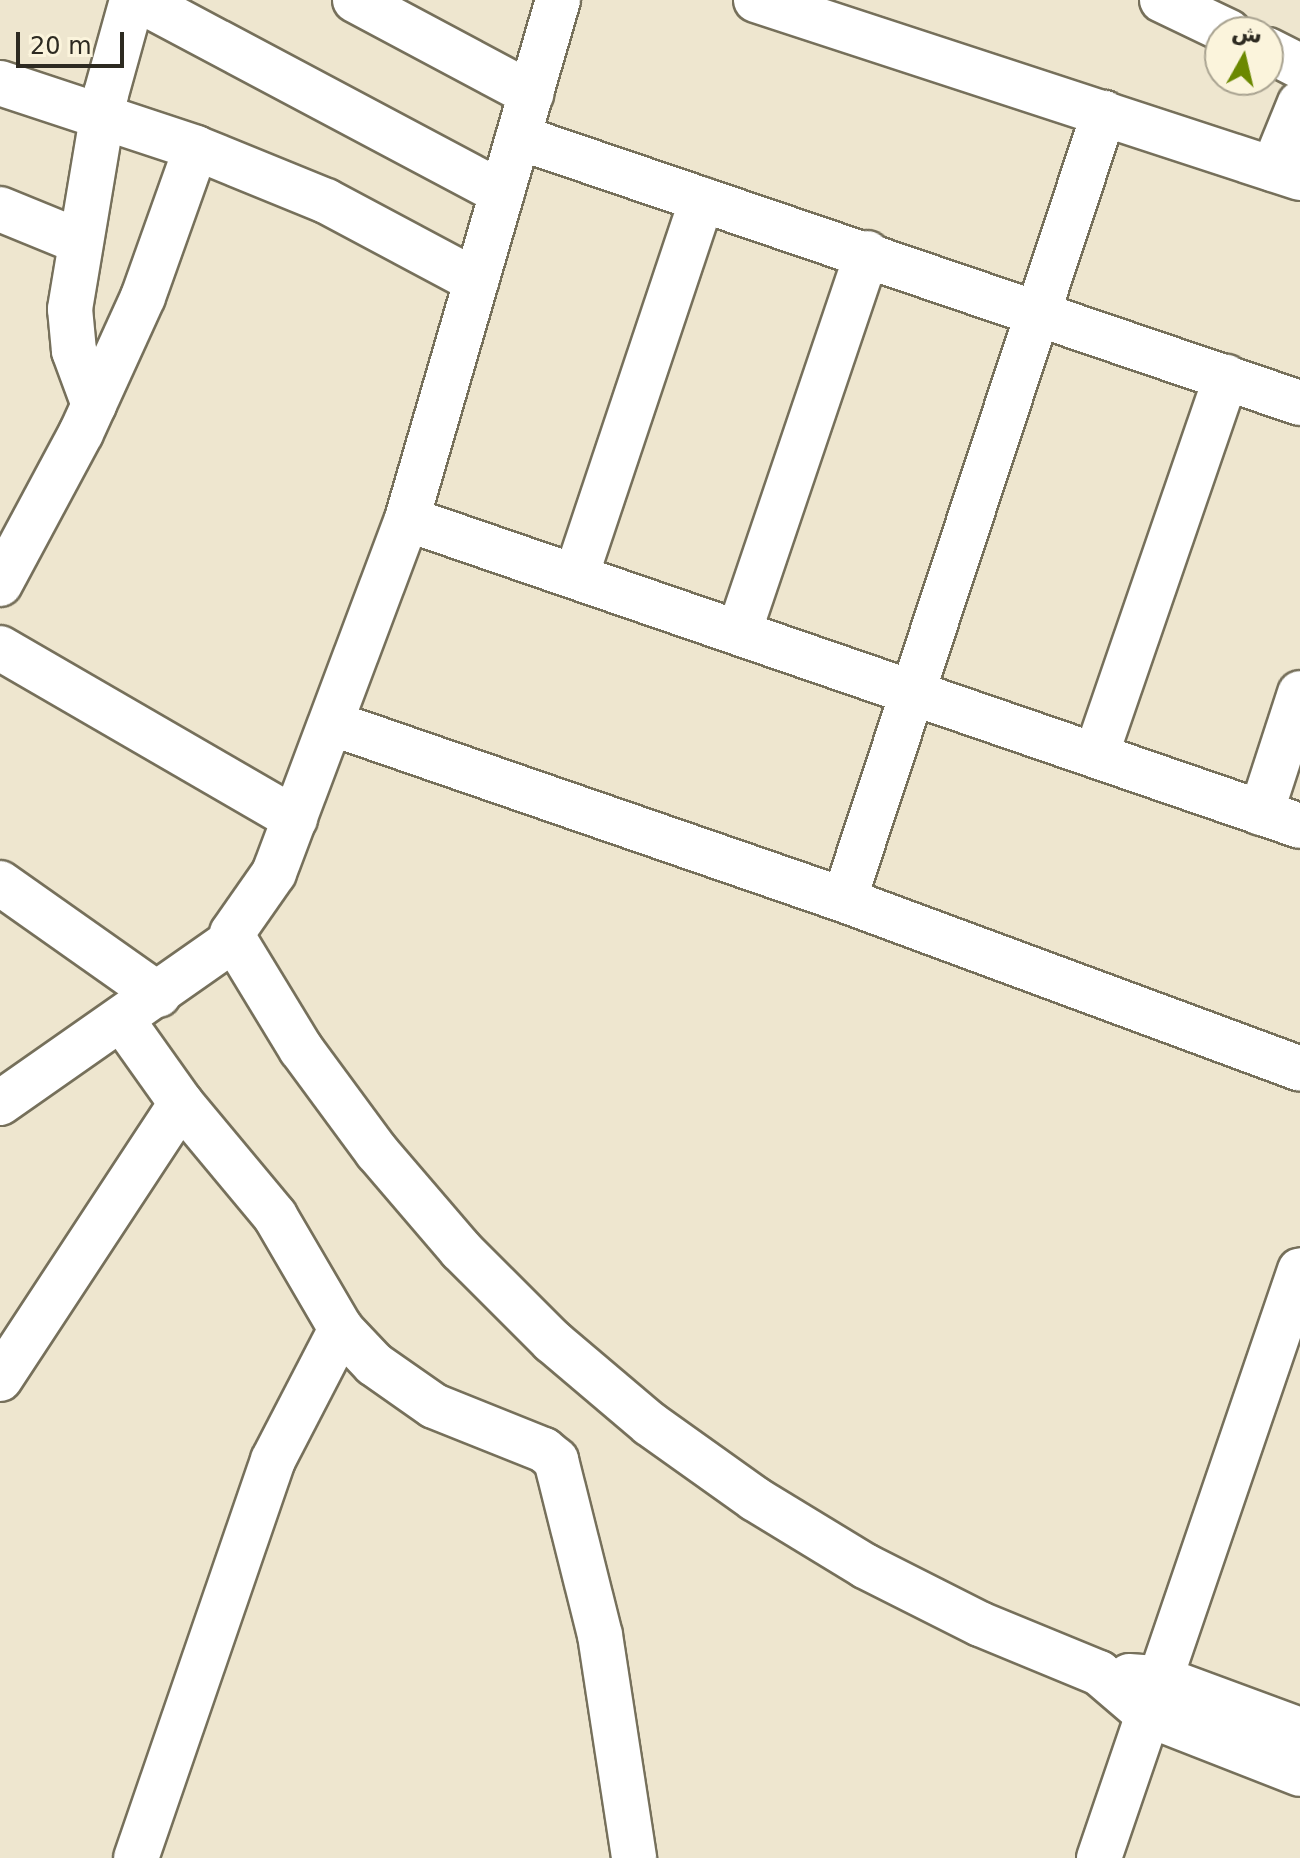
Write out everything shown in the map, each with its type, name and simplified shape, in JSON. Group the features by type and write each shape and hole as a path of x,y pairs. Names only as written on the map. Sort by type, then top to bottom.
{"street":[{"path":"355,0 531,94"},
{"path":"558,0 407,519 334,724 274,873 232,933 234,939 301,1049 377,1152 461,1250 552,1341 617,1396 755,1499 865,1566 980,1624 1153,1696 1300,1774"},
{"path":"756,0 1287,174 1300,103"},
{"path":"1162,0 1204,20"},
{"path":"94,405 74,351 70,309 78,241 124,3 502,193"},
{"path":"0,83 196,148 326,201 476,281"},
{"path":"844,900 1042,311 1104,113"},
{"path":"518,137 1042,311 1300,403"},
{"path":"0,584 94,405 175,218 196,148"},
{"path":"576,576 702,199"},
{"path":"0,209 78,241"},
{"path":"739,632 867,253"},
{"path":"1096,755 1226,377"},
{"path":"407,519 1281,820 1300,693"},
{"path":"0,648 295,819"},
{"path":"334,724 844,900 1300,1069"},
{"path":"0,883 159,995"},
{"path":"0,1103 159,995 234,939"},
{"path":"122,1020 181,1103 275,1216 341,1329 374,1364 434,1406 556,1460 600,1635 634,1858"},
{"path":"0,1379 181,1103"},
{"path":"1099,1858 1153,1696 1296,1298"},
{"path":"136,1858 273,1460 341,1329"},
{"path":"1153,1696 1300,1730"}]}
